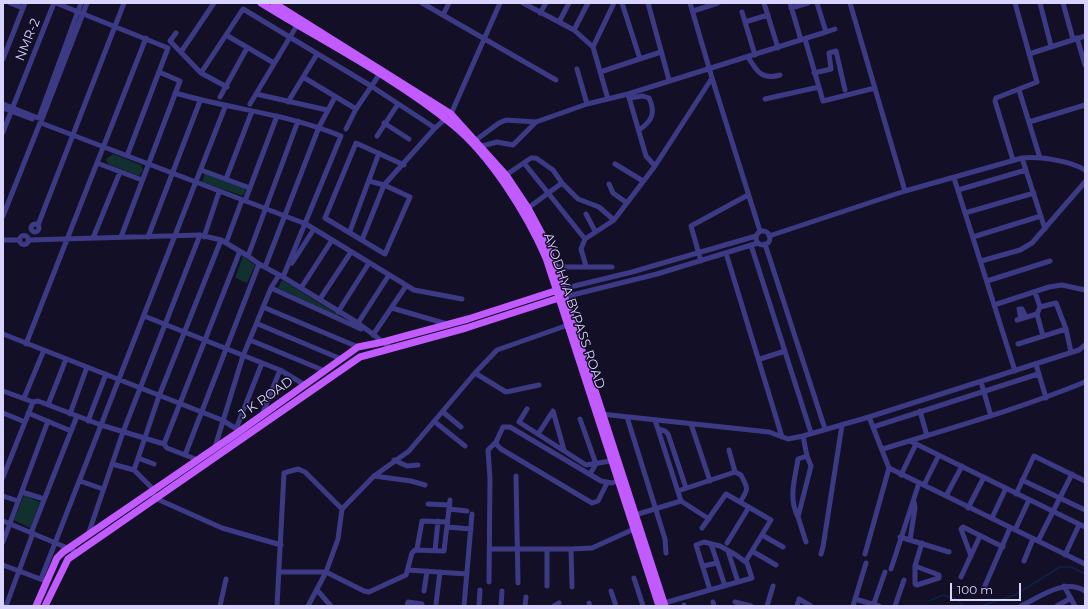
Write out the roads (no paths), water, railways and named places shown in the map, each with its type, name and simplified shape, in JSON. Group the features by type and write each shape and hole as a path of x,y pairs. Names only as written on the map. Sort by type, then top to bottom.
{"main road":[{"name":"AYODHYA BYPASS ROAD","path":"261,3 299,23 448,117 482,146 506,175 528,208 544,238 555,267 568,325 635,515 662,605"},
{"name":"AYODHYA BYPASS ROAD","path":"274,3 299,23 428,106 448,117 506,185 538,240 559,290"},
{"name":"J K ROAD","path":"45,606 66,562 77,552 157,498 262,415 358,347 383,342 448,324 559,290"},
{"name":"AYODHYA BYPASS ROAD","path":"561,297 600,414 611,461 662,605"},
{"name":"J K ROAD","path":"36,606 44,580 59,556 69,548 215,447 360,357 466,328 561,297"},
{"path":"405,336 408,344"},
{"path":"59,556 66,562"}],"street":[{"path":"3,59 24,6 10,3"},
{"path":"55,3 168,48 127,156"},
{"name":"NMR-2","path":"3,132 55,3"},
{"path":"3,216 80,12 81,3"},
{"path":"80,12 87,3"},
{"path":"30,240 33,231 32,226 38,225 124,3"},
{"path":"181,52 214,3"},
{"path":"423,3 556,80"},
{"path":"443,15 449,3"},
{"path":"362,240 384,185 404,165 435,128 448,117 500,3"},
{"path":"523,3 574,30 594,47 608,99"},
{"path":"540,13 546,3"},
{"path":"559,22 569,3"},
{"path":"574,30 588,3"},
{"path":"594,47 614,3"},
{"path":"622,3 640,60"},
{"path":"648,3 669,80"},
{"path":"690,3 760,231"},
{"path":"693,11 718,3"},
{"path":"764,3 778,48"},
{"path":"808,3 791,5 823,101 875,88"},
{"path":"817,3 826,32"},
{"path":"850,3 906,191"},
{"path":"1013,160 995,101 998,96 1019,90 1037,82 1015,3"},
{"path":"1040,3 1051,46"},
{"path":"1063,3 1075,39 1084,58 1085,65"},
{"path":"201,73 243,9 371,86 435,128"},
{"path":"742,12 755,55"},
{"path":"745,22 768,15"},
{"path":"250,104 299,23"},
{"path":"628,96 669,80 778,48 835,29"},
{"path":"176,33 170,41 201,73 227,87"},
{"path":"226,35 274,64"},
{"path":"1029,54 1085,36"},
{"path":"26,344 146,38"},
{"path":"220,97 227,87 247,48"},
{"path":"600,72 661,52"},
{"path":"814,73 831,70 829,53 836,52 845,90"},
{"path":"288,102 317,54"},
{"path":"748,57 755,68 764,76 772,77 780,75"},
{"path":"577,69 587,104"},
{"path":"121,237 180,81 159,72"},
{"path":"346,129 356,109 379,75"},
{"path":"303,77 356,109"},
{"path":"586,266 581,249 585,239 595,231 614,220 655,166 712,78"},
{"path":"765,99 818,87"},
{"path":"1019,90 1040,158"},
{"path":"175,93 225,107 277,116 319,126 341,136 306,224 281,276"},
{"path":"256,94 327,110"},
{"path":"628,96 646,156 655,166"},
{"path":"476,140 499,123 506,120 536,122 587,104 628,96 643,96 649,98 651,101 653,112 652,118 639,130"},
{"path":"265,267 319,126 335,97"},
{"path":"148,237 200,101"},
{"path":"3,104 12,110"},
{"path":"377,136 384,123 398,104"},
{"path":"1029,122 1085,105"},
{"path":"3,565 44,580 56,542 225,107"},
{"path":"3,108 12,110 218,192 306,224 414,290 462,299"},
{"path":"226,178 252,111"},
{"path":"134,470 159,396 224,242 250,188 277,116"},
{"path":"3,209 39,121"},
{"path":"248,256 298,121"},
{"path":"482,146 497,142 513,145 536,122"},
{"path":"384,123 409,139"},
{"path":"369,181 384,185 410,197 386,254 350,231 326,218 356,143 404,165"},
{"path":"350,231 379,153"},
{"path":"506,175 533,157 536,158 553,170 562,183 578,199 599,207 614,220"},
{"path":"770,236 906,191 1022,158 1040,158 1076,166 1085,170"},
{"path":"1022,158 1045,229"},
{"path":"97,163 142,180"},
{"path":"524,163 547,194 585,239"},
{"path":"615,164 643,181"},
{"path":"201,170 250,188"},
{"path":"958,190 1026,170"},
{"path":"93,238 120,172"},
{"path":"954,178 1015,371"},
{"path":"980,261 1020,250 1032,243 1085,182"},
{"path":"528,208 562,183"},
{"path":"609,184 613,193 627,203"},
{"path":"88,536 123,432 202,236 218,192"},
{"path":"965,213 1034,193"},
{"path":"701,261 690,228 691,226 748,195"},
{"path":"586,214 595,231"},
{"path":"973,237 1041,216"},
{"path":"215,447 222,420 244,356 258,324 271,288 314,229"},
{"path":"760,231 766,231 770,236"},
{"path":"559,290 632,272 756,236 760,231"},
{"path":"3,240 19,240 24,235 30,240 202,236 224,242 240,251 259,264 358,323 367,332"},
{"path":"756,236 758,243"},
{"path":"561,297 657,274 758,243 765,244 770,240 770,236"},
{"path":"301,288 332,240"},
{"path":"765,244 825,429"},
{"path":"751,245 811,433"},
{"path":"164,444 240,251"},
{"path":"320,299 351,252"},
{"path":"726,253 760,359 782,437"},
{"path":"987,281 1050,261"},
{"path":"338,312 370,263"},
{"path":"185,455 259,264"},
{"path":"555,267 612,267"},
{"path":"358,323 389,275"},
{"path":"994,305 1062,285 1085,290"},
{"path":"373,336 406,286"},
{"path":"271,288 367,332 391,348"},
{"path":"1035,292 1040,307 1037,314 1043,336"},
{"path":"1040,307 1056,303 1066,329 1071,352"},
{"path":"264,307 358,347"},
{"path":"392,308 448,324"},
{"path":"1021,319 1037,314"},
{"path":"144,316 280,370 305,385"},
{"path":"258,324 341,359"},
{"path":"308,606 326,572 338,539 342,509 374,476 394,460 409,451 475,373 497,350 568,325"},
{"path":"1018,344 1066,329"},
{"path":"3,334 159,396 201,411 222,420 237,434 262,363"},
{"path":"250,340 325,371"},
{"path":"600,414 769,432 788,439 869,417 981,382 1079,350 1085,345"},
{"path":"24,398 44,350"},
{"path":"760,359 785,351"},
{"path":"48,405 66,359"},
{"path":"1036,364 1046,398"},
{"path":"70,414 87,367"},
{"path":"262,415 280,370"},
{"path":"475,373 506,392 539,385"},
{"path":"88,421 106,374"},
{"path":"873,427 1038,374"},
{"path":"981,382 991,416"},
{"path":"883,449 1046,398 1085,382"},
{"path":"3,391 33,402 38,401 88,421 164,444 167,448 198,460"},
{"path":"3,477 33,402"},
{"path":"527,408 519,422 586,465 611,461"},
{"path":"538,434 553,411 564,450"},
{"path":"920,411 927,436"},
{"path":"443,412 461,426"},
{"path":"28,413 71,431"},
{"path":"4,414 25,422"},
{"path":"6,606 76,416"},
{"path":"626,417 665,539 666,553"},
{"path":"865,554 889,468 883,449 869,417"},
{"path":"580,419 596,464"},
{"path":"655,420 681,501 709,519"},
{"path":"3,542 48,421"},
{"path":"435,422 465,446"},
{"path":"691,424 710,481"},
{"path":"821,554 842,424"},
{"path":"489,582 490,479 488,450 496,442 503,427 510,427 607,483 618,481"},
{"path":"658,430 665,431 668,434 686,488"},
{"path":"798,517 811,466 806,456 803,436"},
{"path":"910,441 1085,527"},
{"path":"496,442 496,445 501,449 592,503 598,501 607,483"},
{"path":"901,475 916,444"},
{"path":"729,450 735,472"},
{"path":"891,569 911,506 921,484 939,455"},
{"path":"806,456 798,459 792,499 793,508 798,517 806,542"},
{"path":"1016,494 1034,456 1085,481"},
{"path":"138,458 154,464"},
{"path":"394,460 407,466 418,465"},
{"path":"112,464 134,470 153,491 157,498 222,528 281,545"},
{"path":"590,474 596,464"},
{"path":"946,496 962,466"},
{"path":"889,468 1085,564"},
{"path":"277,606 284,473 298,469 305,472 342,509"},
{"path":"678,491 735,472 741,475 747,488 740,502"},
{"path":"1024,561 1035,540 1053,512 1072,474"},
{"path":"374,476 411,481 425,485"},
{"path":"516,476 518,583"},
{"path":"968,508 984,477"},
{"path":"1022,480 1085,510"},
{"path":"80,481 103,489"},
{"path":"992,518 1006,488"},
{"path":"22,492 44,500"},
{"path":"702,528 726,494 771,520 747,559"},
{"path":"3,496 18,501"},
{"path":"984,588 1003,546 1029,500"},
{"path":"635,515 681,501"},
{"path":"910,540 915,508 914,502"},
{"path":"428,504 450,505 467,511"},
{"path":"417,549 444,551 450,505"},
{"path":"726,543 749,507"},
{"path":"464,606 472,514"},
{"path":"3,521 77,552"},
{"path":"279,572 326,572 366,592 404,577 408,570 412,553 417,549 422,521 438,521 471,529"},
{"path":"435,551 438,521"},
{"path":"1064,555 1079,525"},
{"path":"971,556 962,528 1003,546"},
{"path":"490,549 592,548 634,529"},
{"path":"762,535 783,547"},
{"path":"961,577 980,536"},
{"path":"900,537 949,552"},
{"path":"662,605 752,578 745,561 728,551 704,542 696,544 710,590"},
{"path":"915,566 940,576 916,585 915,566 922,543"},
{"path":"711,544 725,586"},
{"path":"547,549 547,586"},
{"path":"571,549 572,587"},
{"path":"728,551 738,582"},
{"path":"752,551 776,565"},
{"path":"703,566 717,563"},
{"path":"853,606 866,563"},
{"path":"408,570 467,574"},
{"path":"424,591 427,571"},
{"path":"436,604 440,572"},
{"path":"873,605 884,572"},
{"path":"634,578 643,606"},
{"path":"220,606 226,579"},
{"path":"896,606 904,580"},
{"path":"767,606 773,586"},
{"path":"1064,586 1076,606"},
{"path":"1021,606 1064,586 1079,587 1085,591"},
{"path":"317,590 331,606"},
{"path":"479,606 480,590"},
{"path":"501,606 502,591"},
{"path":"611,591 616,606"},
{"path":"525,606 526,597"},
{"path":"1057,606 1071,598"},
{"path":"797,606 799,599 810,606"},
{"path":"855,599 879,606"},
{"path":"407,606 408,602 422,604"},
{"path":"735,602 750,606"}],"waterway":[{"path":"981,606 1015,595 1060,567 1071,567 1085,574"},
{"path":"929,601 943,595 956,599 964,606"}]}
